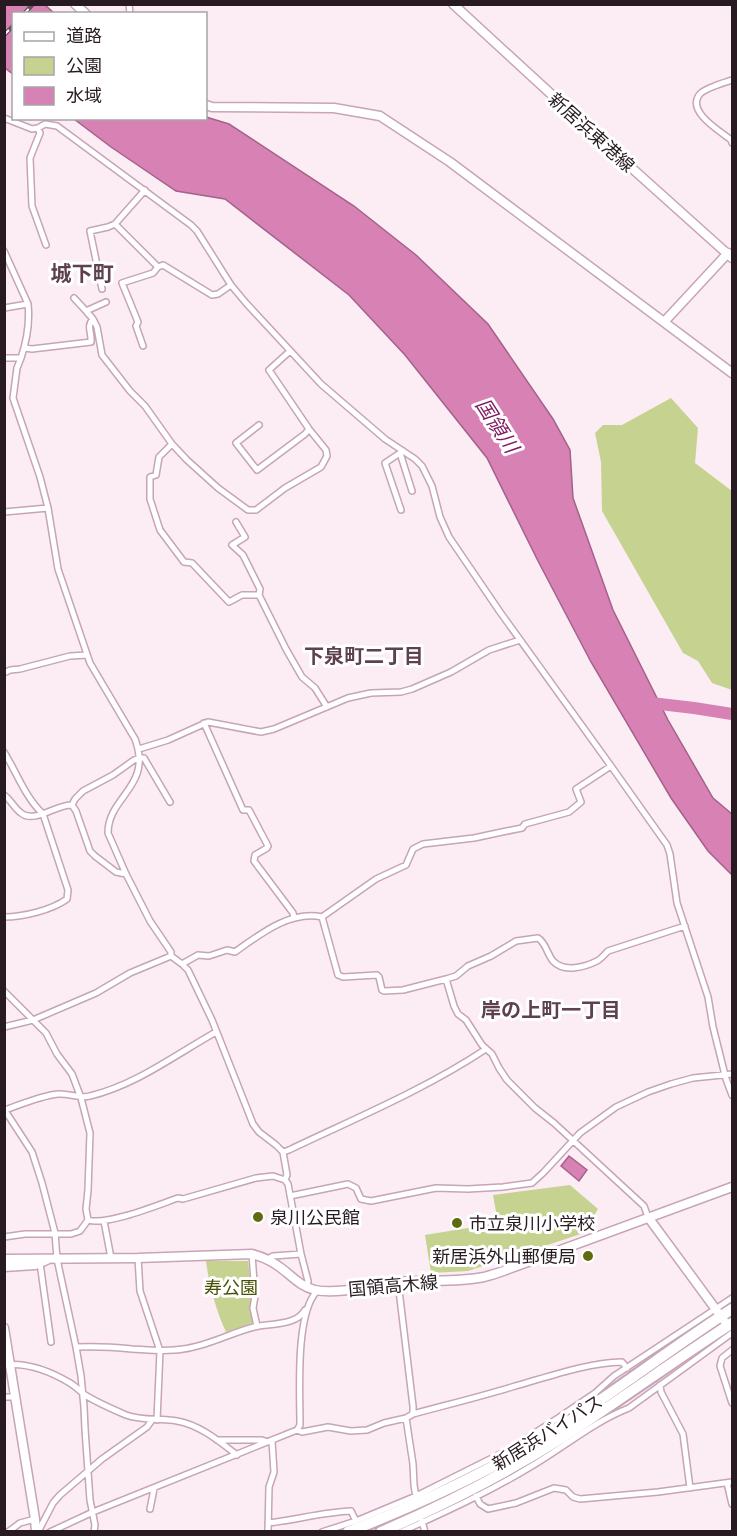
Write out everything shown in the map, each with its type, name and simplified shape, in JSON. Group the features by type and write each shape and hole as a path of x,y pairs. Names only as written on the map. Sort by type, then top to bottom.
{"highway":[{"name":"新居浜バイパス","path":"348,1532 465,1481 510,1457 559,1428 718,1312 732,1309"},
{"name":"新居浜バイパス","path":"381,1532 421,1518 468,1492 562,1437 731,1328"}],"main road":[{"name":"新居浜東港線","path":"453,4 633,170 731,252"},
{"path":"207,105 334,108 380,116 450,162 732,373"},
{"path":"664,322 731,252"},
{"name":"国領高木線","path":"4,1259 252,1254 268,1259 298,1283 331,1292 398,1282 457,1280 484,1277 506,1270 732,1187"},
{"path":"648,1217 731,1328"},
{"path":"4,1267 40,1263 53,1258"},
{"path":"4,1328 7,1364 15,1397 37,1532"}],"street":[{"path":"732,80 699,94 696,103 699,115 732,143"},
{"path":"4,118 32,129 45,124 57,126 197,231 231,285 321,384 385,439 415,459 426,472 449,537 667,845 677,903 708,997 713,1027 732,1095"},
{"path":"38,128 40,133 30,158 32,206 46,245"},
{"path":"102,289 90,231 115,224 145,190"},
{"path":"115,224 158,267"},
{"path":"4,251 28,304 27,341 17,368 13,398 40,477 48,508 58,569 90,663 139,749 140,768 114,813 108,825 108,832 150,921 171,952 171,956 188,970 253,1124 283,1152 287,1175 285,1180"},
{"path":"143,346 136,326 138,322 122,283 153,273 163,265 212,295 218,294 231,285"},
{"path":"74,298 93,319 97,327 102,355 145,406 172,444 218,488 248,510 256,510 285,488 321,467 327,456 326,450 269,370 291,351"},
{"path":"86,311 106,302"},
{"path":"4,308 28,304"},
{"path":"25,348 32,350 91,342 89,327 93,319"},
{"path":"4,358 21,358"},
{"path":"259,425 236,443 257,470 306,434 309,429"},
{"path":"172,444 159,457 156,475 150,477 150,499 160,530 184,562 192,563 229,602 242,595 258,595"},
{"path":"402,452 412,491"},
{"path":"401,510 385,463 402,452"},
{"path":"4,512 48,508"},
{"path":"236,522 245,537 232,545 243,555 260,589 258,595 286,650 302,677 315,688 327,707"},
{"path":"139,749 168,740 204,723 213,722 261,732 274,729 348,698 412,689 451,672 489,650 520,640"},
{"path":"4,673 70,656 87,655"},
{"path":"204,723 243,810 249,810 268,846 255,855 254,861 293,913 294,918"},
{"path":"4,752 35,807 43,814 68,890 67,899 60,904 23,916 4,917"},
{"path":"72,805 75,798 83,791 139,758 144,758 170,802"},
{"path":"182,964 198,955 209,956 227,950 235,952 270,928 294,918 314,915 322,917 376,879 406,865 413,849 423,844 474,838 522,828 525,824 569,812 581,802 576,789 612,766"},
{"path":"4,795 21,814 29,817 72,805"},
{"path":"72,805 90,850 116,872 126,873"},
{"path":"322,917 338,975 343,977 377,975 384,991 403,990 456,976 468,966 516,941 538,938 542,940 551,959 558,966 567,968 599,960 608,951 685,926"},
{"path":"4,1027 33,1020 96,993 130,973 171,956"},
{"path":"446,979 458,1014 466,1020 492,1054 507,1080 644,1206 648,1217"},
{"path":"4,991 46,1033 57,1054 72,1074 90,1133 86,1209 88,1220 80,1231 71,1234 25,1234 4,1237"},
{"path":"94,1532 83,1393 76,1347 53,1258 55,1233 32,1152 5,1109 60,1094 81,1098 117,1087 150,1072 216,1032"},
{"path":"283,1152 388,1104 458,1067 486,1049"},
{"path":"290,1196 348,1184 356,1188 361,1199 371,1201 436,1188 468,1189 532,1183 580,1132 616,1107 648,1092 693,1078 732,1074"},
{"path":"88,1220 104,1221 136,1213 178,1198 183,1200 255,1178 273,1176 285,1180 288,1184 308,1281 307,1287"},
{"path":"104,1221 111,1258"},
{"path":"252,1254 256,1326"},
{"path":"268,1259 273,1256 301,1254"},
{"path":"37,1532 60,1495 102,1459 154,1420 160,1351 140,1291 138,1258"},
{"path":"40,1263 51,1342"},
{"path":"398,1282 413,1414"},
{"path":"76,1347 182,1350 256,1326 294,1320 303,1313 317,1290"},
{"path":"322,1532 417,1500 508,1450 595,1393 614,1376 718,1312 732,1298"},
{"path":"50,1532 93,1512 297,1430 300,1425 299,1359 309,1303"},
{"path":"401,1532 421,1518 476,1496 528,1469 611,1415 629,1408 731,1328"},
{"path":"732,1350 722,1358 720,1366 732,1403"},
{"path":"297,1430 302,1432 328,1427 351,1431 367,1430 413,1414 558,1374 622,1362 627,1368"},
{"path":"7,1364 26,1365 49,1372 96,1401 129,1416 176,1421 194,1426 237,1455"},
{"path":"660,1385 683,1434 690,1488"},
{"path":"4,1397 15,1397"},
{"path":"406,1418 414,1485 425,1532"},
{"path":"217,1440 269,1442"},
{"path":"268,1532 269,1487 274,1472 269,1442"},
{"path":"476,1496 480,1504 488,1509 516,1503 554,1488 566,1490 573,1497 580,1499 730,1482 732,1504"},
{"path":"150,1509 154,1489"},
{"path":"268,1523 296,1520 332,1511 351,1511 356,1521"},
{"path":"8,1532 20,1523 35,1519"}],"green space":[{"path":"671,398 698,428 695,463 732,491 732,690 712,683 698,661 683,653 602,511 601,462 595,433 603,425 622,425"},
{"path":"570,1185 598,1209 588,1226 590,1231 468,1271 431,1273 425,1235 498,1223 493,1195"},
{"name":"寿公園","path":"206,1261 248,1261 251,1308 254,1319 252,1323 226,1332 213,1297"}],"water":[{"path":"5,4 45,5 53,12 12,12 12,73 5,68"},
{"name":"国領川","path":"207,117 229,124 354,206 416,255 488,324 553,419 570,450 573,498 613,610 668,720 713,798 732,814 732,875 708,851 671,798 591,662 487,458 405,355 349,295 225,199 176,191 75,120 207,120"},
{"path":"569,1156 587,1170 579,1181 561,1166"}],"waterway":[{"path":"643,702 732,714"}],"railway":[{"path":"26,12 33,4"},
{"path":"4,35 12,27"}],"place":[{"name":"泉川公民館","path":"258,1217"},
{"name":"市立泉川小学校","path":"457,1223"},
{"name":"新居浜外山郵便局","path":"588,1256"}],"district":[{"name":"城下町","path":"82,272"},
{"name":"下泉町二丁目","path":"364,655"},
{"name":"岸の上町一丁目","path":"551,1009"}]}
